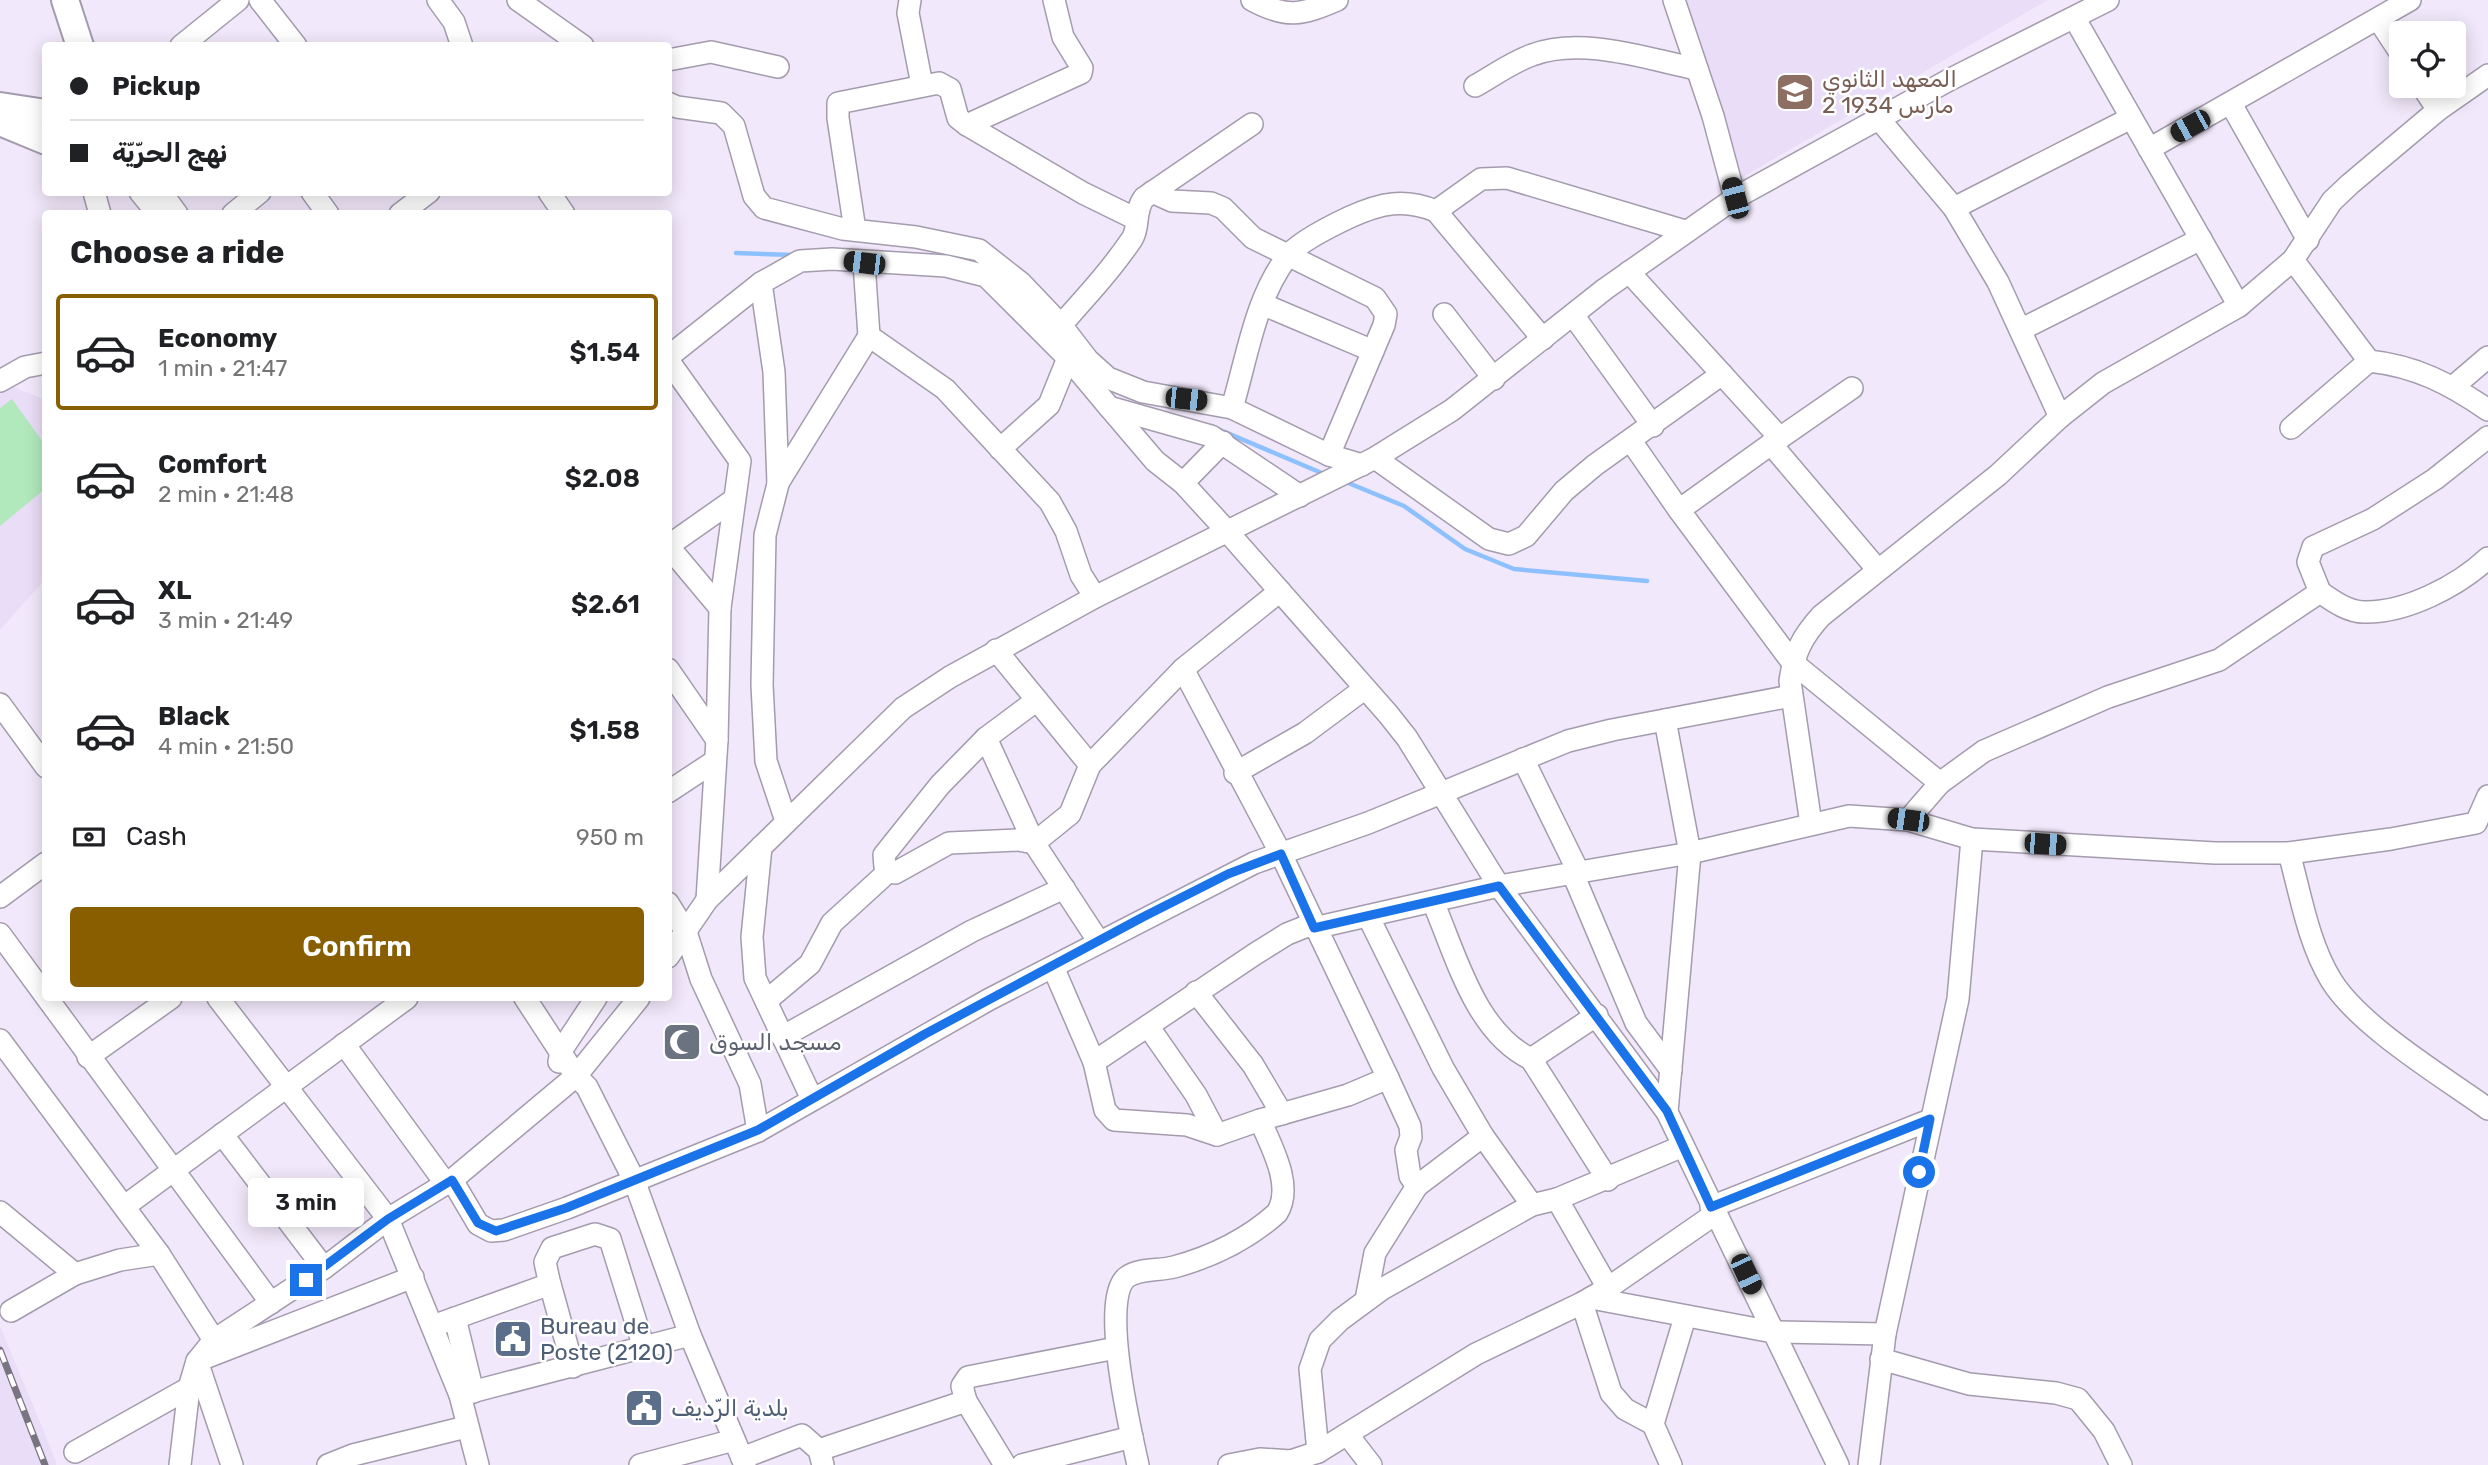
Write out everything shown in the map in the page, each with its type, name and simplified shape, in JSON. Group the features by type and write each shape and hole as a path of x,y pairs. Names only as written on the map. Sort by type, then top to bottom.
{"main road":[{"path":"48,0 60,42"},
{"path":"65,0 79,42"},
{"path":"0,106 42,112"},
{"path":"0,122 42,139"}],"street":[{"path":"186,42 238,0"},
{"path":"260,0 293,42"},
{"path":"438,0 454,22 461,42"},
{"path":"518,0 577,42"},
{"path":"910,0 908,13 922,85"},
{"path":"967,125 1081,73 1082,68 1063,37 1054,0"},
{"path":"1252,0 1278,12 1294,14 1337,0"},
{"path":"1674,0 1735,198"},
{"path":"672,952 707,900 902,708 996,650 1095,597 1362,465 1452,410 1629,272 1735,198 1949,80 2075,19 2108,0"},
{"path":"2149,149 2406,1"},
{"path":"2075,19 2239,306"},
{"path":"2378,19 2389,36"},
{"path":"1475,86 1532,55 1552,50 1595,50 1697,69"},
{"path":"672,59 711,52 778,67"},
{"path":"1811,824 1791,696 1792,662 1802,637 1821,616 1998,475 2060,417 2112,377 2239,306 2293,260 2341,192 2438,110 2488,75"},
{"path":"855,230 838,103 922,85 946,84 958,118 967,125 1083,193 1136,219"},
{"path":"2430,98 2438,110"},
{"path":"2231,104 2308,240"},
{"path":"672,105 720,113 734,126 754,196 764,208 783,215 855,230 916,237 979,250 1021,283 1061,325 1088,360 1108,378 1143,392 1232,408 1329,455 1362,465 1489,539 1509,544 1526,536 1564,491 1595,465 1722,374"},
{"path":"1954,208 2131,118"},
{"path":"1879,119 1954,208 1998,282 2022,329 2060,417"},
{"path":"1061,325 1101,281 1133,236 1138,206 1152,192 1252,124"},
{"path":"1436,211 1480,179 1507,178 1685,231"},
{"path":"1152,192 1172,201 1211,204 1223,208 1253,238 1365,292 1382,306 1385,314 1384,325 1329,455"},
{"path":"143,196 155,210"},
{"path":"238,210 255,196"},
{"path":"1232,408 1262,304 1287,255 1334,225 1367,209 1395,201 1415,202 1436,211 1544,339"},
{"path":"2022,329 2201,239"},
{"path":"2293,260 2369,361"},
{"path":"672,355 761,283 800,261 946,266 986,276 1068,358 1155,461 1183,483 1226,530 1406,738 1499,886 1667,1111 1838,1465"},
{"path":"778,484 869,336 864,263"},
{"path":"1629,272 1722,374 1878,570"},
{"path":"761,283 774,372 778,484 765,535 762,685 766,761 786,821"},
{"path":"1262,304 1373,351"},
{"path":"1444,314 1494,379"},
{"path":"1573,315 1653,426"},
{"path":"869,336 945,390 1050,502 1066,531 1081,575 1095,597"},
{"path":"2454,386 2488,357"},
{"path":"1000,449 1049,405 1068,358"},
{"path":"2291,429 2369,361 2398,364 2454,386 2488,410"},
{"path":"672,364 740,461 732,502 720,608 716,751 707,900"},
{"path":"0,381 39,368"},
{"path":"1679,510 1852,388"},
{"path":"1109,407 1223,442 1303,494"},
{"path":"2488,437 2435,479 2394,506 2313,547 2308,562 2320,592 2347,609 2363,612 2399,608 2437,591 2488,558"},
{"path":"1631,441 1792,662 1940,783"},
{"path":"1183,483 1223,442"},
{"path":"672,543 732,502"},
{"path":"672,551 720,608"},
{"path":"1037,700 986,738 940,785 884,855 882,860 889,871 895,873 949,842 1018,840 1034,843 1070,814 1090,765 1183,669 1280,591"},
{"path":"1908,820 1940,783 1960,766 2011,737 2108,697 2219,660 2320,592"},
{"path":"996,650 1090,765"},
{"path":"1183,669 1235,773 1281,854 1410,1126 1411,1137 1406,1150 1410,1176 1417,1186"},
{"path":"672,676 716,751"},
{"path":"1235,773 1305,733 1364,689"},
{"path":"344,1044 478,1223 496,1231 635,1180 761,1129 807,1101 1228,874 1441,795 1569,741 1791,696"},
{"path":"0,704 42,762"},
{"path":"1665,720 1690,853 1667,1111"},
{"path":"986,738 1034,843 1099,942"},
{"path":"672,789 716,751"},
{"path":"1523,759 1576,874 1636,1023 1671,1070"},
{"path":"1094,1062 1287,934 1499,886 1690,853 1849,816 1908,820 1972,839 2093,848 2289,853 2482,824 2488,796"},
{"path":"1869,1465 1885,1334 1958,999 1972,839"},
{"path":"756,850 752,937 755,978 807,1101"},
{"path":"2289,853 2315,947 2331,980 2349,1004 2371,1024 2488,1109"},
{"path":"0,897 42,866"},
{"path":"766,1001 810,964 832,923 889,871"},
{"path":"782,1037 972,931 1064,888"},
{"path":"1433,902 1483,1013 1499,1039 1512,1050 1531,1059 1608,1180"},
{"path":"672,910 687,932 701,979 750,1084 761,1129"},
{"path":"1368,916 1443,1068 1483,1136 1532,1205"},
{"path":"0,934 42,993"},
{"path":"1053,967 1094,1062 1105,1110 1114,1120 1187,1125 1217,1136 1260,1120 1348,1095 1388,1078"},
{"path":"1196,992 1253,1065 1282,1114"},
{"path":"48,1001 271,1303"},
{"path":"88,1057 167,1001"},
{"path":"220,1001 388,1219 433,1326 466,1394"},
{"path":"125,1206 403,1001"},
{"path":"527,1001 595,1100 635,1180 690,1335 740,1454"},
{"path":"552,1094 561,1051 594,1001"},
{"path":"180,1465 188,1388 197,1361 214,1340 324,1268 388,1219 449,1182 576,1076 635,1001"},
{"path":"1531,1059 1597,1015"},
{"path":"1148,1026 1196,1095 1217,1136"},
{"path":"0,1040 125,1206 214,1340"},
{"path":"1229,1465 1260,1459 1289,1463 1318,1452 1476,1354 1594,1296 1713,1211 1930,1119"},
{"path":"1138,1465 1116,1348 1118,1300 1125,1279 1135,1273 1169,1268 1208,1257 1277,1213 1282,1206 1283,1190 1273,1149 1260,1120"},
{"path":"222,1134 324,1268"},
{"path":"1366,1300 1375,1253 1417,1186 1483,1136"},
{"path":"1318,1452 1310,1369 1320,1340 1340,1320 1366,1300 1532,1205 1557,1199 1608,1180 1683,1146"},
{"path":"1557,1199 1594,1296 1611,1393 1625,1409 1653,1424 1671,1465"},
{"path":"0,1212 75,1274"},
{"path":"573,1367 545,1262 552,1248 595,1234 610,1239 644,1348"},
{"path":"11,1311 75,1274 120,1260 159,1254"},
{"path":"197,1361 413,1277"},
{"path":"433,1326 550,1285"},
{"path":"1594,1296 1685,1317 1773,1332 1885,1334"},
{"path":"1653,1424 1685,1317"},
{"path":"455,1318 466,1394 466,1427 478,1465"},
{"path":"466,1394 690,1335"},
{"path":"1005,1465 963,1402 962,1386 968,1377 1116,1348"},
{"path":"1881,1359 1969,1384 2056,1393 2078,1399 2104,1431 2121,1465"},
{"path":"197,1361 232,1465"},
{"path":"75,1452 188,1388"},
{"path":"640,1465 740,1454 802,1435 821,1458 963,1402"},
{"path":"328,1465 466,1427"},
{"path":"1347,1434 1371,1465"},
{"path":"1022,1465 1132,1437"}],"shaded area":[{"name":"المعهد الثانوي 2 مارس 1934","path":"1672,0 2048,0 1739,179"},
{"path":"11,386 42,399 42,583 0,630 0,394"},
{"path":"0,1326 56,1461 56,1465 0,1465"}],"green space":[{"path":"12,399 42,441 42,491 0,526 0,408"}],"waterway":[{"path":"736,253 793,255"},
{"path":"1213,427 1324,474"},
{"path":"1346,482 1404,506 1465,549 1514,569 1647,581"}],"railway":[{"path":"0,1350 45,1465"}],"place":[{"name":"المعهد الثانوي 2 مارس 1934","path":"1795,92"},
{"name":"مسجد السوق","path":"682,1042"},
{"name":"Bureau de Poste (2120)","path":"513,1339"},
{"name":"بلدية الرّديف","path":"644,1408"}],"route":[{"path":"306,1280 388,1219 452,1180 483,1228 491,1231 503,1230 566,1208 758,1130 925,1034 1143,917 1228,874 1281,854 1314,928 1499,886 1556,958 1667,1111 1711,1207 1930,1119 1919,1172"}]}
